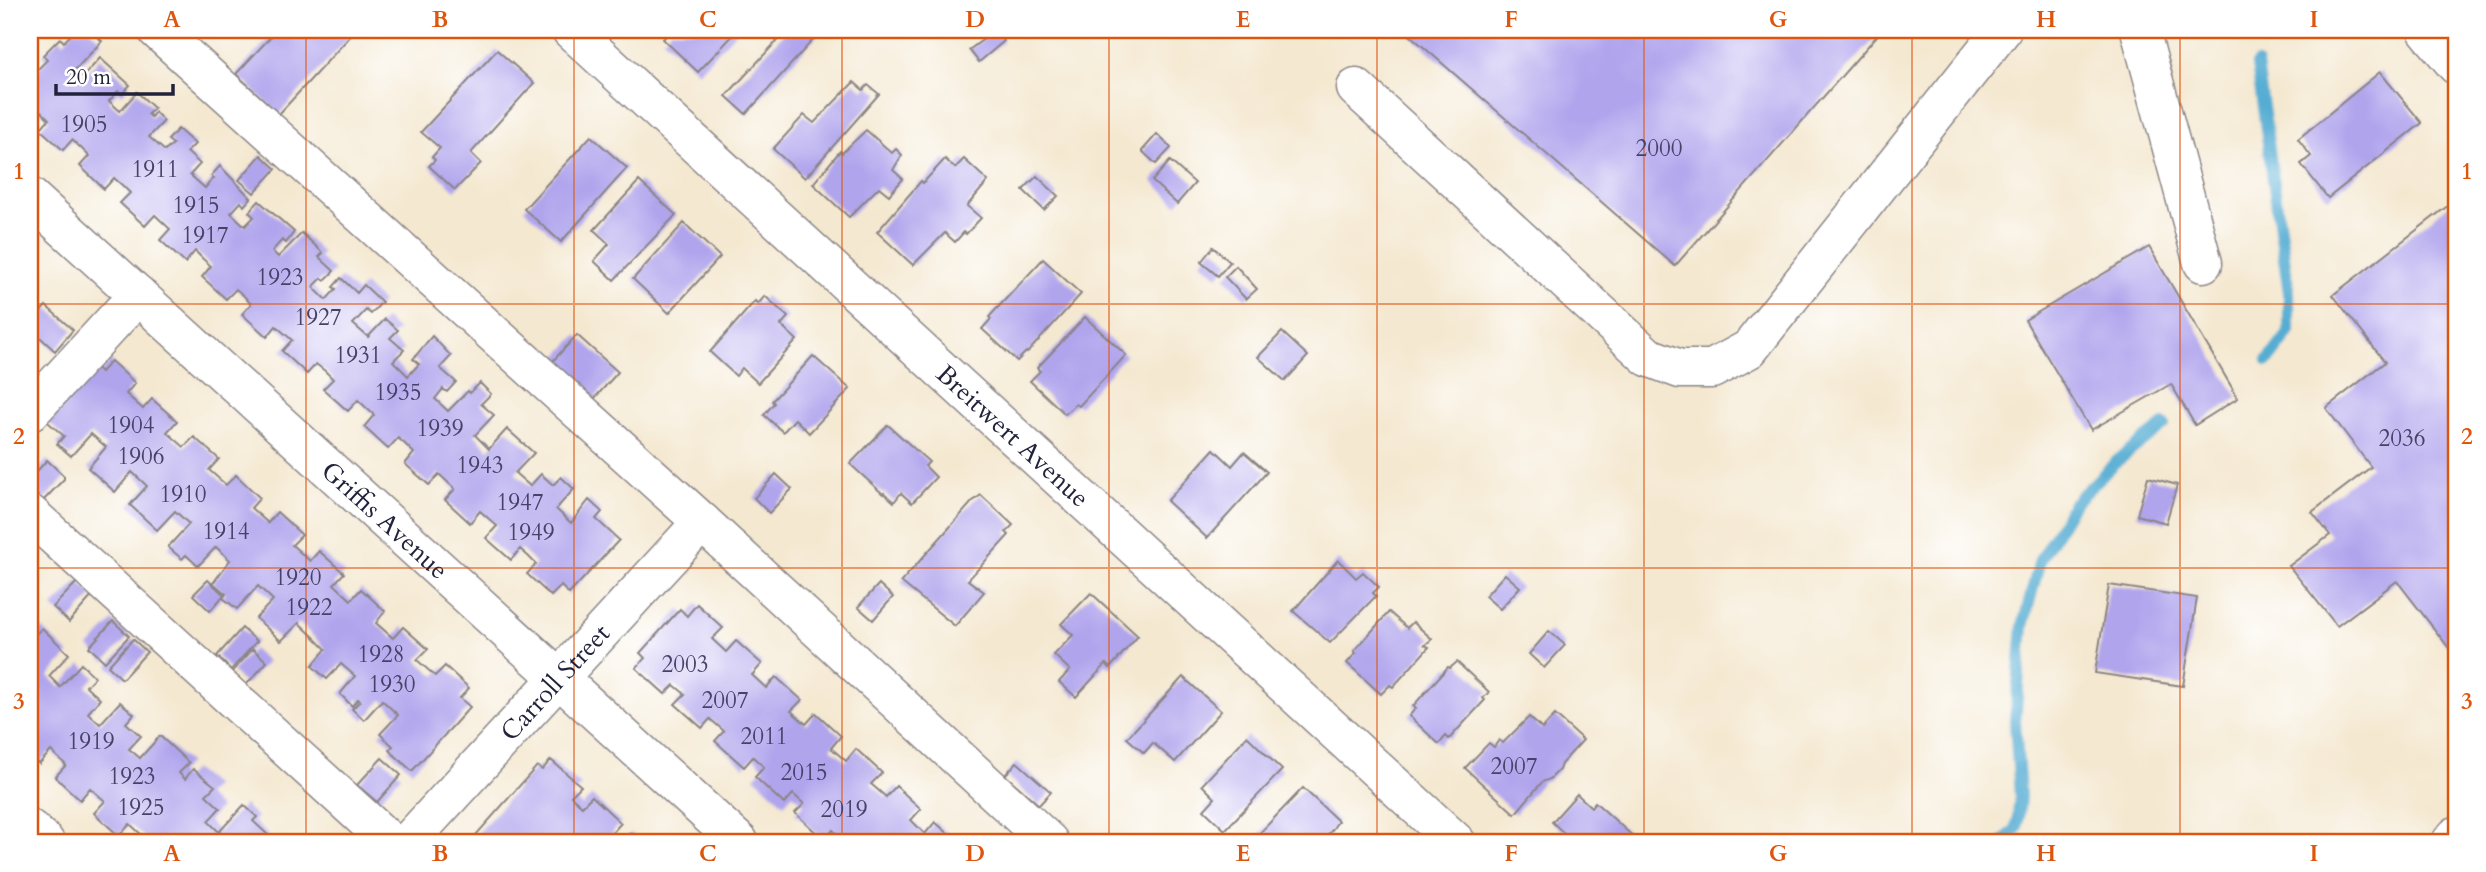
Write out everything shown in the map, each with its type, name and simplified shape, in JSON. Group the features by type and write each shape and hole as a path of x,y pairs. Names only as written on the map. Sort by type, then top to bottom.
{"street":[{"path":"157,30 702,522 1049,842"},
{"name":"Breitwert Avenue","path":"571,30 1456,842"},
{"path":"1356,88 1647,357 1679,369 1712,369 1749,349 2002,30"},
{"path":"2140,30 2203,263"},
{"name":"Griffis Avenue","path":"30,197 739,842"},
{"path":"30,412 138,295"},
{"path":"30,514 390,842"},
{"name":"Carroll Street","path":"408,842 702,522"},
{"path":"30,829 44,842"},
{"path":"2451,842 2456,836"}],"building":[{"path":"75,30 90,30 102,41 75,70 83,77 100,58 130,85 122,94 118,91 109,101 120,111 137,92 154,108 148,114 151,117 155,112 164,121 149,137 165,151 173,144 168,140 178,129 195,144 187,152 200,164 190,175 205,188 220,166 251,198 244,206 241,202 231,213 245,226 254,217 249,212 259,201 294,232 286,243 282,240 272,251 278,257 302,233 323,253 319,257 334,271 313,287 326,300 341,278 357,293 364,285 382,302 371,314 366,310 353,324 368,337 385,319 398,330 390,338 404,350 393,361 408,376 419,364 413,359 432,336 451,356 440,368 456,382 447,392 443,389 435,399 448,411 480,383 491,394 481,404 494,415 475,435 489,449 507,429 534,453 515,473 530,486 541,474 553,485 561,477 574,489 556,509 571,523 589,500 602,512 596,519 619,540 569,594 561,586 551,596 527,574 536,564 528,556 520,549 511,560 486,538 497,526 480,511 470,523 445,500 455,489 439,474 429,485 405,464 414,453 406,445 398,438 388,449 364,427 374,415 358,400 348,411 323,389 333,379 325,371 316,364 307,374 282,351 292,340 276,326 267,337 242,314 251,304 244,296 236,289 226,299 202,277 211,266 195,251 185,263 160,240 170,229 155,215 145,226 120,203 130,193 122,185 114,178 104,189 80,166 89,156 81,148 72,140 63,150 40,129 49,119 41,111 37,114 30,107 30,71 33,74 47,60 43,55 60,38 64,42"},
{"path":"277,30 356,30 279,114 236,74"},
{"path":"671,30 738,30 698,72 663,39"},
{"path":"787,30 821,31 746,114 726,96"},
{"path":"996,30 1004,41 979,62 969,50"},
{"path":"1404,30 1882,30 1675,266"},
{"path":"497,50 534,83 471,153 481,163 455,190 429,166 435,160 432,157 440,148 421,132"},
{"path":"2380,72 2422,123 2328,198 2301,164 2311,156 2298,139"},
{"path":"854,82 863,90 868,85 879,94 805,178 773,149 804,115 814,123"},
{"path":"866,130 892,153 896,149 902,155 893,170 903,179 889,195 879,187 849,217 813,184 840,151 842,153"},
{"path":"1157,134 1171,148 1156,164 1142,151"},
{"path":"591,136 627,168 561,242 524,209"},
{"path":"261,155 276,169 254,193 239,180"},
{"path":"945,159 955,168 964,159 988,181 967,206 981,218 955,242 945,233 913,265 877,232 921,181 923,183"},
{"path":"1170,161 1195,183 1177,204 1152,181"},
{"path":"1037,176 1058,196 1044,210 1023,190"},
{"path":"639,181 676,215 614,280 594,261 609,244 594,230"},
{"path":"2449,205 2456,214 2456,657 2397,581 2337,626 2289,566 2330,535 2312,512 2371,467 2326,408 2385,362 2333,295"},
{"path":"684,223 720,257 669,313 633,279"},
{"path":"1213,247 1230,262 1218,276 1201,262"},
{"path":"2149,247 2238,398 2195,425 2171,384 2091,430 2025,320"},
{"path":"1043,259 1081,294 1017,361 982,329 991,319 989,317"},
{"path":"1236,266 1257,289 1246,299 1225,277"},
{"path":"765,296 788,317 781,325 797,340 758,383 742,368 736,376 710,352 755,301 758,304"},
{"path":"46,306 73,330 55,351 30,328 30,323"},
{"path":"1085,317 1126,355 1079,406 1076,404 1065,414 1030,381 1040,371 1037,368"},
{"path":"1282,332 1308,356 1285,381 1258,357"},
{"path":"577,335 618,372 593,400 551,363"},
{"path":"813,356 850,389 809,433 795,419 783,432 764,415 774,403 772,401"},
{"path":"111,361 135,383 126,394 143,409 152,399 177,421 167,432 184,447 194,437 219,459 209,470 226,485 236,475 260,498 251,508 268,523 277,512 302,535 292,545 310,561 319,551 344,573 334,584 351,600 361,589 385,611 376,623 393,638 403,627 428,649 417,660 435,676 445,666 469,688 460,698 470,707 412,771 389,750 393,746 380,734 398,715 382,700 364,720 352,709 360,701 358,699 352,706 340,694 355,676 341,664 327,679 312,666 326,649 299,623 281,641 256,618 273,600 258,586 237,609 223,598 226,594 213,583 230,560 216,547 198,566 186,555 182,559 168,547 189,524 175,511 157,530 130,505 147,486 132,472 115,492 88,468 106,447 91,434 71,456 57,444 64,436 42,417 91,362 101,372"},
{"path":"888,425 929,462 925,466 936,477 912,503 901,493 894,502 850,464"},
{"path":"1214,449 1232,466 1244,452 1267,472 1207,538 1167,501"},
{"path":"47,460 64,479 40,504 30,495 30,479"},
{"path":"776,474 792,489 769,513 754,498"},
{"path":"2148,477 2177,485 2166,523 2137,515"},
{"path":"981,495 1013,525 1006,532 1009,535 968,580 984,592 955,626 901,582"},
{"path":"1338,560 1356,578 1363,572 1379,587 1373,593 1376,596 1330,643 1293,611"},
{"path":"1505,574 1520,587 1500,609 1485,596"},
{"path":"208,580 224,595 210,611 193,595"},
{"path":"78,581 93,595 69,622 53,607"},
{"path":"879,584 893,597 873,620 858,607"},
{"path":"2109,585 2197,598 2183,686 2095,673"},
{"path":"1091,593 1138,636 1110,668 1106,664 1076,697 1059,682 1070,670 1054,655 1073,635 1061,624"},
{"path":"697,604 723,628 712,639 726,652 736,641 762,664 752,675 766,688 776,677 802,700 791,711 806,724 816,713 841,736 831,748 846,761 856,749 882,773 871,784 886,797 896,786 921,809 911,820 925,834 935,822 958,842 841,842 843,840 833,830 824,840 795,813 804,804 793,794 784,804 755,777 764,767 753,757 744,767 715,741 724,731 710,719 702,728 675,704 685,694 674,685 665,694 636,668 645,658 640,653 680,609 687,616"},
{"path":"1389,612 1407,628 1413,622 1432,639 1425,645 1429,647 1393,687 1390,685 1381,694 1347,663 1356,653 1354,651"},
{"path":"113,621 129,636 105,662 89,647"},
{"path":"42,628 69,654 49,676 60,687 81,664 95,677 86,686 100,699 88,713 100,724 120,702 134,714 126,723 141,736 129,749 140,758 160,736 189,763 179,773 185,779 193,769 215,786 206,795 220,808 208,821 219,832 244,805 257,817 253,821 268,835 261,842 141,842 145,838 130,824 119,836 94,813 105,801 90,788 80,800 55,777 66,765 51,751 39,764 30,755 30,640"},
{"path":"242,628 257,641 231,670 217,656"},
{"path":"1549,631 1565,645 1544,668 1529,654"},
{"path":"133,639 147,652 122,679 108,666"},
{"path":"253,649 267,662 246,685 232,672"},
{"path":"1457,662 1489,692 1483,698 1485,700 1449,739 1446,736 1439,744 1409,716 1416,708 1413,706 1448,667"},
{"path":"1183,677 1221,711 1175,762 1153,743 1144,753 1127,738"},
{"path":"1555,715 1583,740 1561,764 1559,770 1550,779 1542,782 1515,814 1465,768 1489,743 1494,747 1499,740 1503,743 1529,717 1542,729"},
{"path":"1247,736 1282,770 1225,830 1204,810 1215,798 1202,785"},
{"path":"382,758 401,775 377,802 357,785"},
{"path":"551,760 581,786 571,796 582,806 592,796 621,823 612,833 623,842 483,842 475,836 537,766 542,770"},
{"path":"1017,762 1051,792 1039,805 1005,775"},
{"path":"1303,788 1338,821 1332,830 1321,842 1254,842 1258,838 1256,837"},
{"path":"1577,794 1591,807 1595,802 1639,842 1562,842 1560,840 1565,834 1552,822"},
{"path":"631,833 642,842 623,842"}],"waterway":[{"path":"2257,64 2289,293 2289,333 2268,361"},
{"path":"2003,842 2017,828 2020,796 2015,721 2023,626 2040,560 2074,503 2117,461 2164,425"}]}
